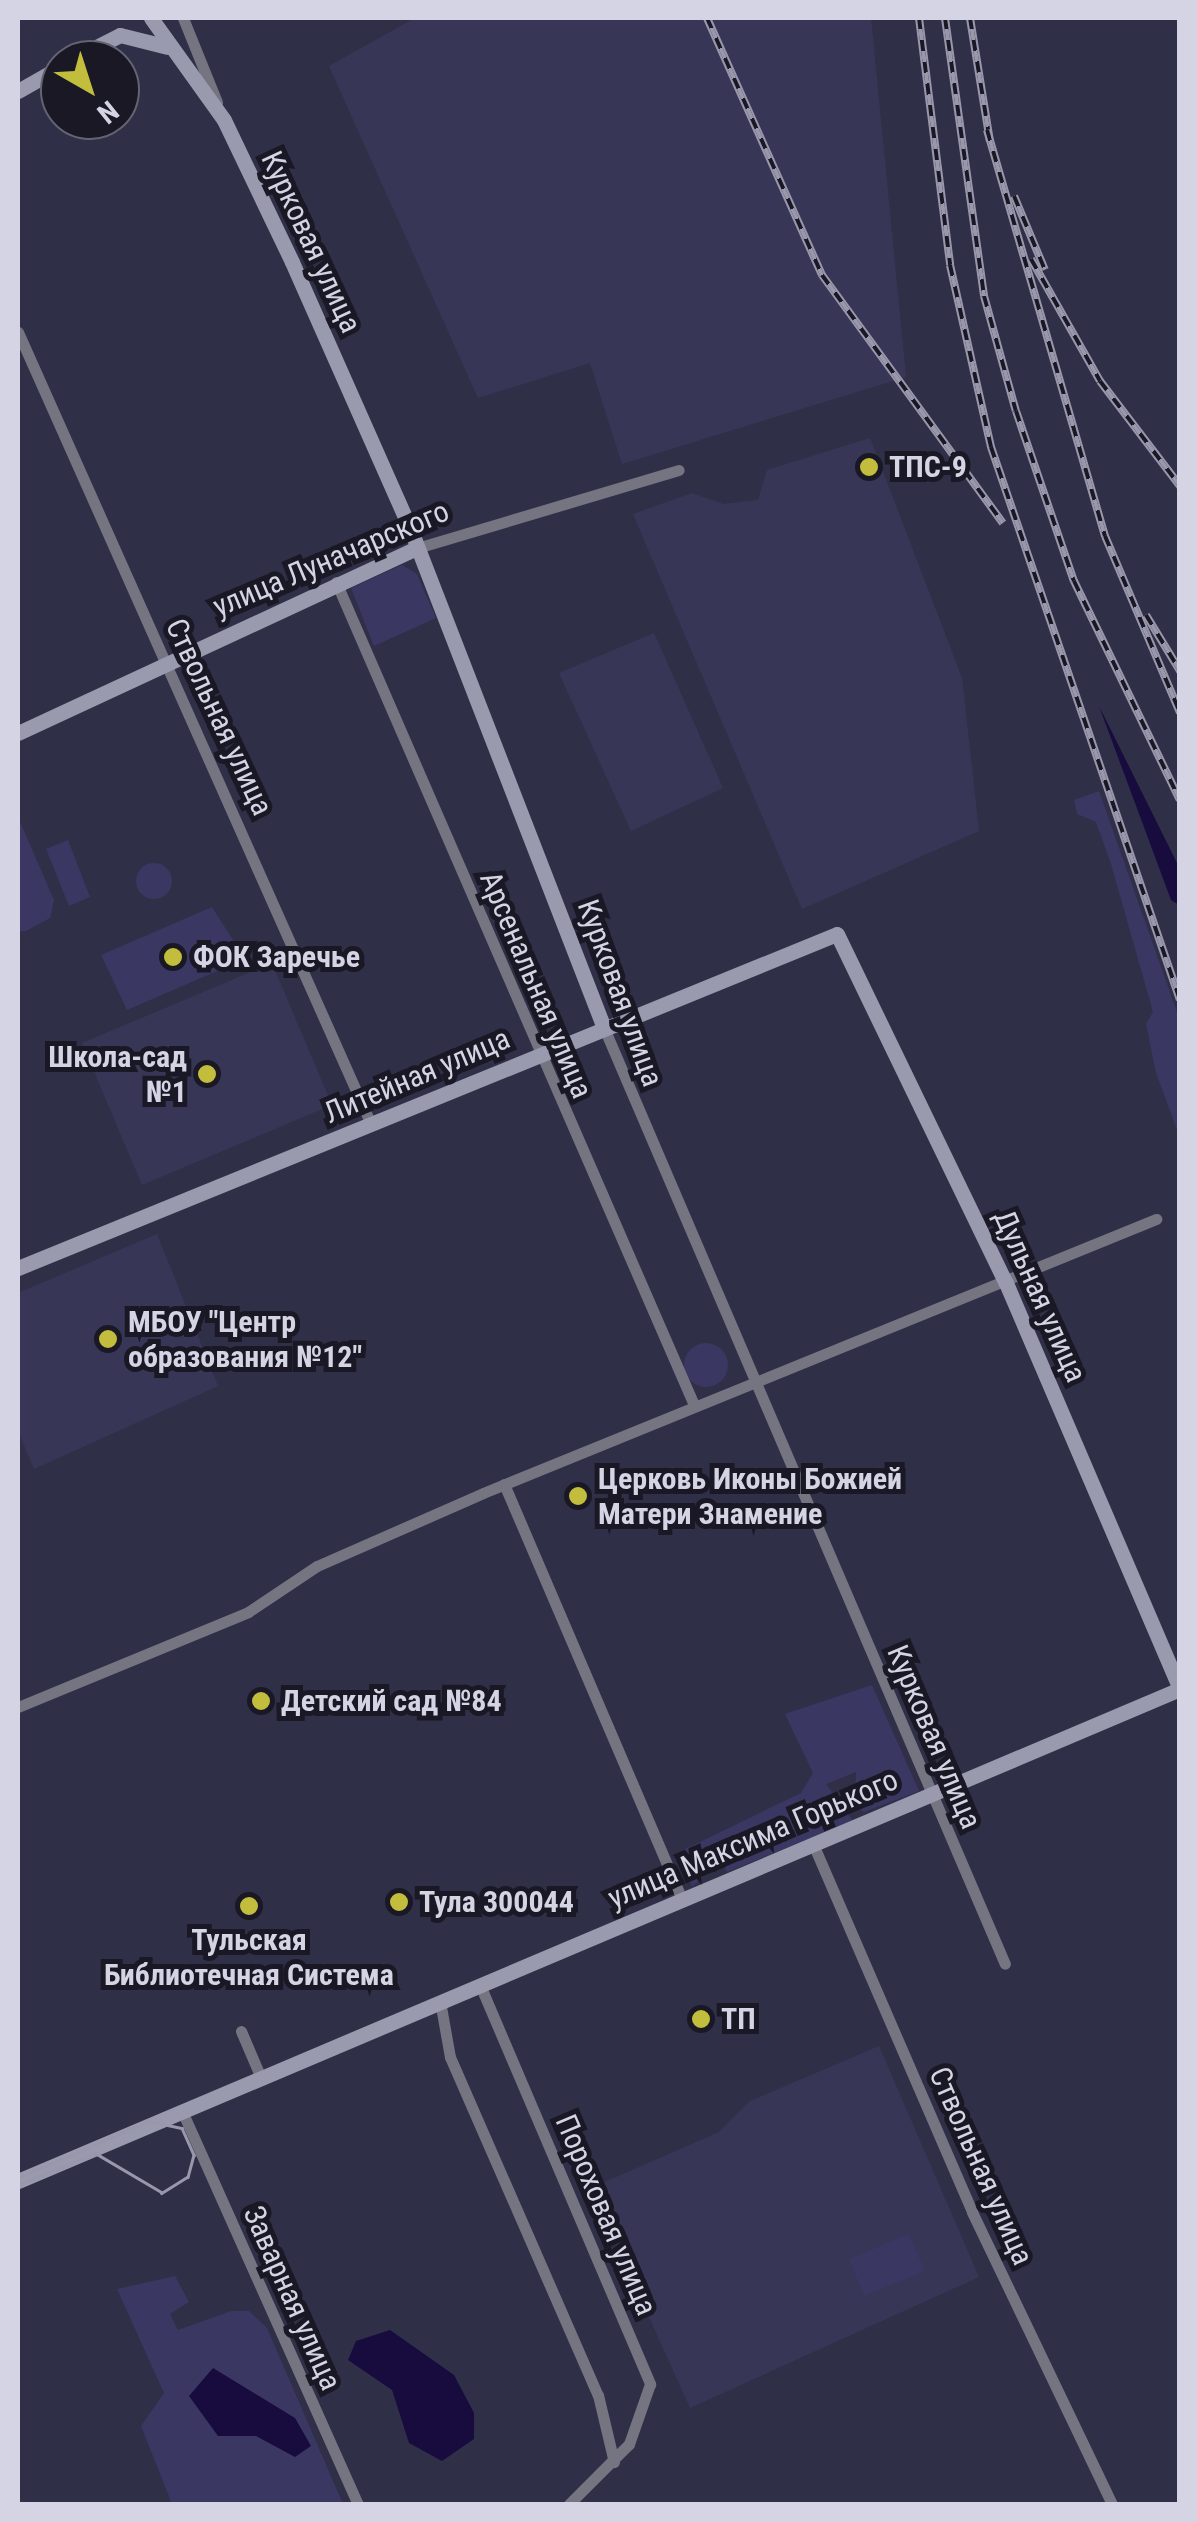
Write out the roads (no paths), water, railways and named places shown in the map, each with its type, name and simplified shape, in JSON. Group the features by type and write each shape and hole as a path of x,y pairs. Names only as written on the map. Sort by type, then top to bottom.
{"main road":[{"path":"106,40 128,18"},
{"name":"Курковая улица","path":"151,18 224,120 418,548 604,1028"},
{"path":"110,38 144,34 171,50"},
{"path":"18,91 40,78"},
{"name":"улица Луначарского","path":"18,733 167,660 418,548"},
{"name":"Литейная улица","path":"18,1268 837,934"},
{"name":"Дульная улица","path":"837,934 1006,1283 1180,1688"},
{"name":"улица Максима Горького","path":"18,2182 1180,1688"}],"street":[{"path":"183,18 224,120"},
{"name":"Ствольная улица","path":"18,332 370,1124"},
{"name":"улица Луначарского","path":"418,548 679,470"},
{"name":"Арсенальная улица","path":"336,582 538,1055 694,1406"},
{"name":"Курковая улица","path":"604,1028 928,1796 1005,1964"},
{"path":"18,1707 248,1612 317,1566 504,1484 1156,1219"},
{"path":"504,1484 682,1899"},
{"name":"Ствольная улица","path":"813,1844 972,2212 1112,2504"},
{"name":"Пороховая улица","path":"480,1985 650,2384 642,2421 614,2462 569,2504"},
{"path":"440,2002 450,2057 598,2396 614,2462"},
{"path":"241,2031 260,2078"},
{"name":"Заварная улица","path":"182,2110 358,2504"}],"tram line":[{"path":"18,2178 149,2121 182,2128 194,2155 188,2177 162,2193 96,2154 18,2185"}],"railway":[{"path":"707,18 822,275 1003,523"},
{"path":"919,18 950,265 991,447 1180,1000"},
{"path":"945,18 984,296 1016,411 1074,581 1180,800"},
{"path":"970,18 990,141"},
{"path":"987,130 1105,536 1180,713"},
{"path":"1014,196 1045,270"},
{"path":"1031,259 1100,381 1180,486"},
{"path":"1146,615 1180,671"}],"place":[{"name":"ТПС-9","path":"869,467"},
{"name":"ФОК Заречье","path":"173,957"},
{"name":"Школа-сад №1","path":"207,1074"},
{"name":"МБОУ \"Центр образования №12\"","path":"108,1339"},
{"name":"Церковь Иконы Божией Матери Знамение","path":"578,1496"},
{"name":"Детский сад №84","path":"261,1701"},
{"name":"Тула 300044","path":"399,1902"},
{"name":"Тульская Библиотечная Система","path":"249,1906"},
{"name":"ТП","path":"701,2019"}]}
